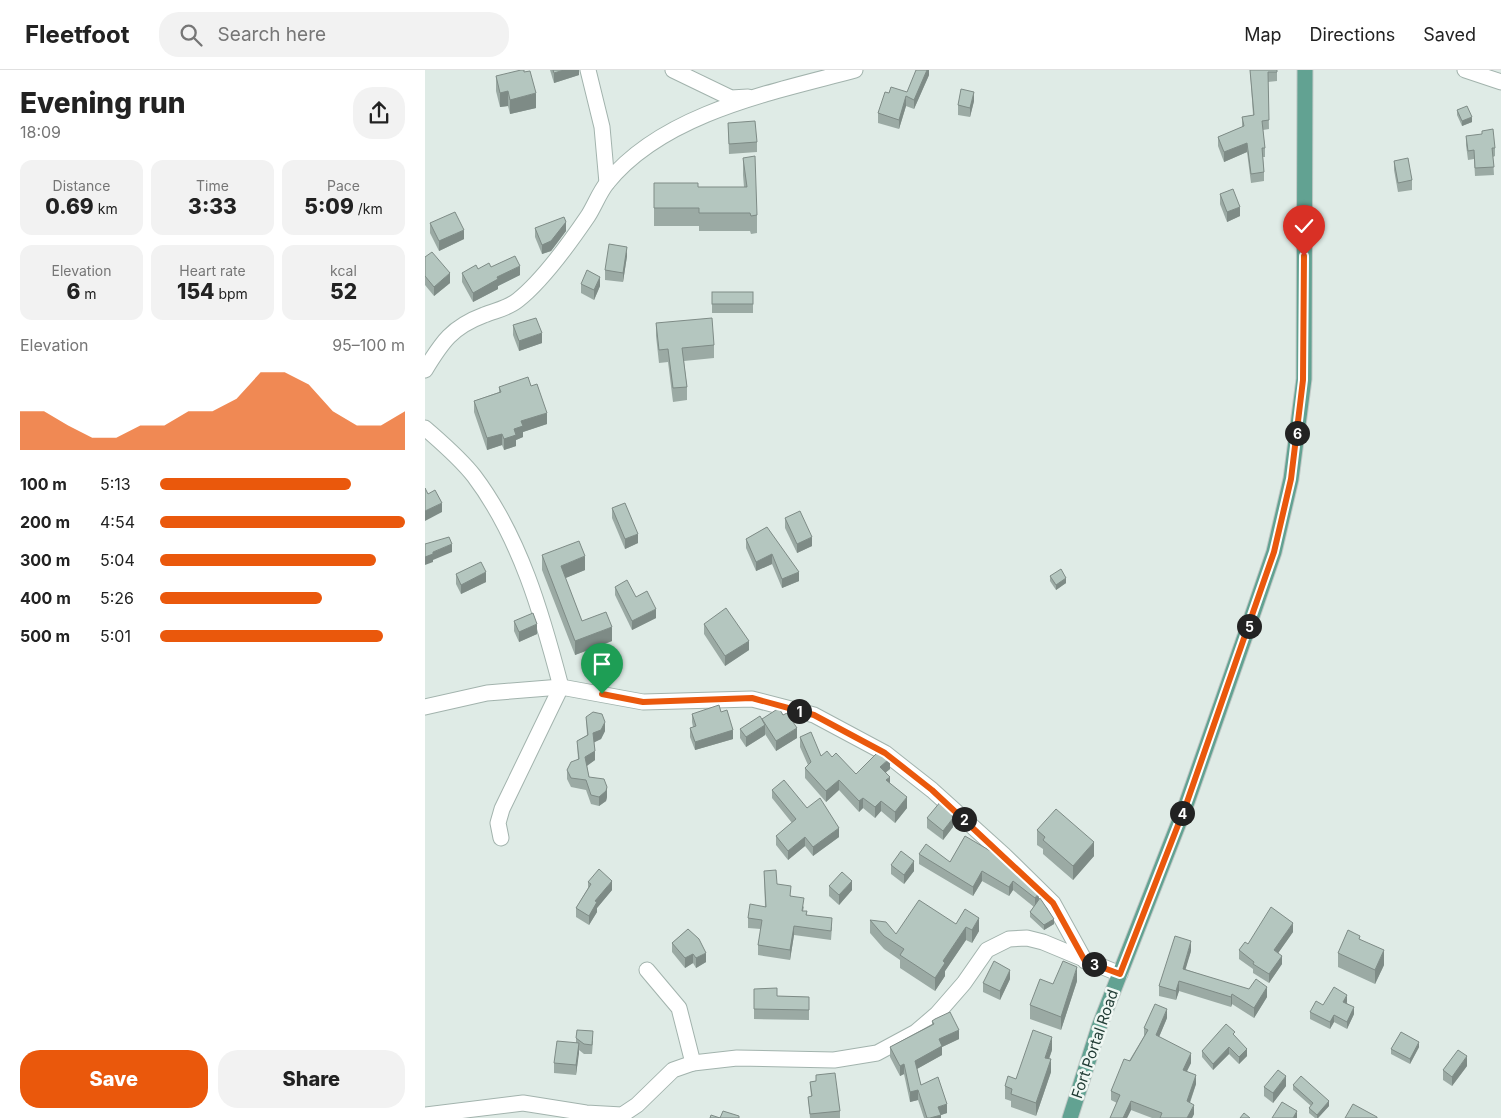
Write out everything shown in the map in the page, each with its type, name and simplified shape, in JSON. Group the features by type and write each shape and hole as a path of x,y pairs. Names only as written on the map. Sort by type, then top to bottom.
{"main road":[{"name":"Fort Portal Road","path":"1070,1118 1099,1027 1187,802 1250,622 1274,552 1291,479 1303,380 1305,70"}],"street":[{"path":"587,70 602,127 607,183"},
{"path":"673,70 731,98 754,97"},
{"path":"425,370 451,332 467,322 503,310 518,300 533,286 589,215 607,183 635,154 682,125 754,97 855,70"},
{"path":"1465,70 1501,82"},
{"path":"425,428 473,476 497,512 531,584 561,687 502,809 498,823 501,838"},
{"path":"425,707 487,693 561,687 643,702 752,698 814,715 885,753 932,790 1004,855 1053,903 1085,961"},
{"path":"425,1115 523,1103 586,1113 622,1115 637,1105 673,1070 693,1063 737,1058 834,1060 877,1053 916,1032 937,1014 964,983 987,950 1009,939 1027,938 1043,942 1120,974"},
{"path":"647,970 679,1008 693,1063"}],"building":[{"path":"524,70 524,72 530,71 536,93 510,100 508,91 500,93 496,76"},
{"path":"553,70 564,70 554,73"},
{"path":"916,70 927,70 914,100 906,96 899,120 878,113 885,92 889,93 891,87 907,92"},
{"path":"1250,70 1277,70 1277,72 1268,72 1269,120 1262,121 1265,148 1262,148 1264,172 1251,174 1247,143 1224,152 1218,137 1244,126 1242,117 1254,115"},
{"path":"961,89 974,92 970,108 958,105"},
{"path":"1467,106 1472,117 1462,121 1457,110"},
{"path":"755,121 757,142 729,144 728,123"},
{"path":"1493,129 1494,167 1475,168 1474,150 1468,151 1466,136 1482,134 1482,131"},
{"path":"755,156 757,215 751,216 750,213 699,213 699,208 654,208 654,183 698,183 698,187 747,187 743,158"},
{"path":"1408,158 1412,180 1398,183 1394,161"},
{"path":"1233,189 1240,207 1227,212 1220,194"},
{"path":"455,212 464,230 439,241 430,223"},
{"path":"564,217 566,222 551,241 542,245 535,228"},
{"path":"609,244 627,247 623,273 605,270"},
{"path":"432,252 450,273 434,287 425,276 425,257"},
{"path":"515,256 520,266 497,277 498,279 473,293 462,273 476,265 478,269 489,263 491,267"},
{"path":"587,270 600,277 594,290 581,284"},
{"path":"712,292 753,292 753,304 712,304"},
{"path":"536,318 542,333 519,341 513,325"},
{"path":"712,318 714,345 682,348 687,387 673,388 668,349 659,350 656,323"},
{"path":"528,377 531,386 537,384 547,413 521,421 523,426 514,429 516,435 504,439 502,434 487,438 474,401 501,392 499,387"},
{"path":"425,488 428,494 435,490 442,503 425,511"},
{"path":"625,503 638,534 625,539 612,508"},
{"path":"800,511 812,537 797,544 785,518"},
{"path":"767,527 799,572 782,579 772,554 756,562 746,539"},
{"path":"449,537 452,544 425,557 425,544"},
{"path":"579,541 585,556 561,566 582,621 606,612 612,627 575,641 542,555"},
{"path":"481,562 486,572 461,585 456,574"},
{"path":"1061,569 1066,578 1056,585 1050,576"},
{"path":"627,580 636,597 647,591 656,609 632,621 615,587"},
{"path":"726,608 749,641 725,656 704,624"},
{"path":"533,613 537,624 519,632 514,621"},
{"path":"719,705 721,712 727,710 733,730 695,742 690,728 696,726 692,714"},
{"path":"779,708 783,715 787,713 797,728 776,741 762,719"},
{"path":"593,712 602,714 605,722 601,730 593,733 595,751 585,757 589,777 604,779 607,787 606,791 599,797 591,795 586,780 571,778 567,770 571,762 579,759 577,741 588,735 586,717"},
{"path":"760,716 765,725 746,737 740,729"},
{"path":"811,732 821,756 827,751 832,757 836,753 856,774 880,750 890,758 880,767 890,777 886,780 907,797 895,812 881,801 875,807 863,798 859,801 839,780 826,791 805,768 811,762 800,737"},
{"path":"784,780 807,808 820,798 839,828 813,847 805,837 788,851 776,836 796,819 772,790"},
{"path":"941,801 949,808 953,818 943,831 927,818"},
{"path":"1056,809 1094,842 1073,866 1043,840 1045,837 1037,830"},
{"path":"965,836 1004,859 1039,893 1035,898 1013,881 1009,887 982,871 973,887 919,854 926,844 950,862"},
{"path":"901,851 914,861 904,875 891,865"},
{"path":"599,869 612,881 595,901 597,902 589,916 576,908 591,884 588,882"},
{"path":"776,870 777,884 791,886 790,896 804,898 802,911 807,911 806,915 832,918 831,931 794,926 790,950 758,945 762,920 748,918 750,904 766,907 764,871"},
{"path":"842,872 852,881 839,895 829,886"},
{"path":"1040,898 1054,919 1044,925 1030,912"},
{"path":"919,900 956,924 965,909 979,918 972,930 966,927 943,961 945,963 935,978 900,955 904,949 884,936 870,920 886,922 896,934"},
{"path":"1271,907 1293,923 1274,950 1282,956 1269,974 1253,964 1254,962 1239,950 1245,942 1248,944"},
{"path":"688,929 699,939 706,953 696,958 693,954 685,958 672,943"},
{"path":"1348,930 1360,936 1359,939 1384,950 1375,970 1338,953"},
{"path":"1175,936 1191,941 1183,969 1249,989 1256,979 1267,987 1254,1008 1232,994 1231,997 1179,981 1176,991 1159,986"},
{"path":"994,961 1010,970 1000,991 983,983"},
{"path":"1063,961 1077,967 1061,1017 1030,1005 1040,979 1053,984"},
{"path":"1334,987 1347,995 1343,1002 1354,1007 1347,1022 1334,1015 1330,1022 1310,1012 1316,1001 1323,1005"},
{"path":"777,988 777,996 809,997 809,1010 754,1009 754,989"},
{"path":"1155,1004 1167,1009 1156,1035 1191,1053 1183,1070 1196,1075 1187,1101 1194,1105 1187,1118 1160,1118 1162,1113 1131,1101 1123,1118 1110,1118 1120,1095 1111,1091 1124,1059 1130,1061 1148,1030 1144,1028"},
{"path":"950,1012 959,1030 939,1039 942,1046 915,1061 921,1085 938,1077 947,1104 938,1107 941,1115 927,1118 918,1090 910,1092 904,1064 900,1066 890,1047 934,1024 932,1021"},
{"path":"1226,1024 1235,1032 1233,1034 1247,1049 1239,1057 1229,1047 1213,1064 1202,1051"},
{"path":"577,1030 593,1031 592,1045 584,1044 576,1038"},
{"path":"1033,1030 1052,1037 1045,1058 1051,1059 1036,1103 1011,1094 1012,1089 1005,1086 1008,1076 1016,1079"},
{"path":"1401,1032 1419,1042 1410,1059 1391,1049"},
{"path":"557,1041 579,1043 576,1065 554,1063"},
{"path":"1458,1050 1467,1056 1452,1077 1443,1070"},
{"path":"1278,1070 1286,1076 1273,1093 1264,1087"},
{"path":"835,1073 840,1111 810,1114 808,1097 812,1096 810,1082 816,1081 816,1075"},
{"path":"1301,1076 1329,1101 1317,1115 1309,1108 1313,1103 1293,1085"},
{"path":"1282,1102 1297,1111 1293,1118 1272,1118"},
{"path":"1353,1104 1377,1117 1377,1118 1345,1118"},
{"path":"723,1111 739,1116 739,1118 720,1118"},
{"path":"1244,1113 1250,1118 1240,1118"}],"route":[{"path":"602,694 643,702 752,698 814,715 885,753 932,790 1004,855 1053,903 1085,961 1120,974 1187,802 1274,552 1291,479 1303,380 1304,256"}]}
